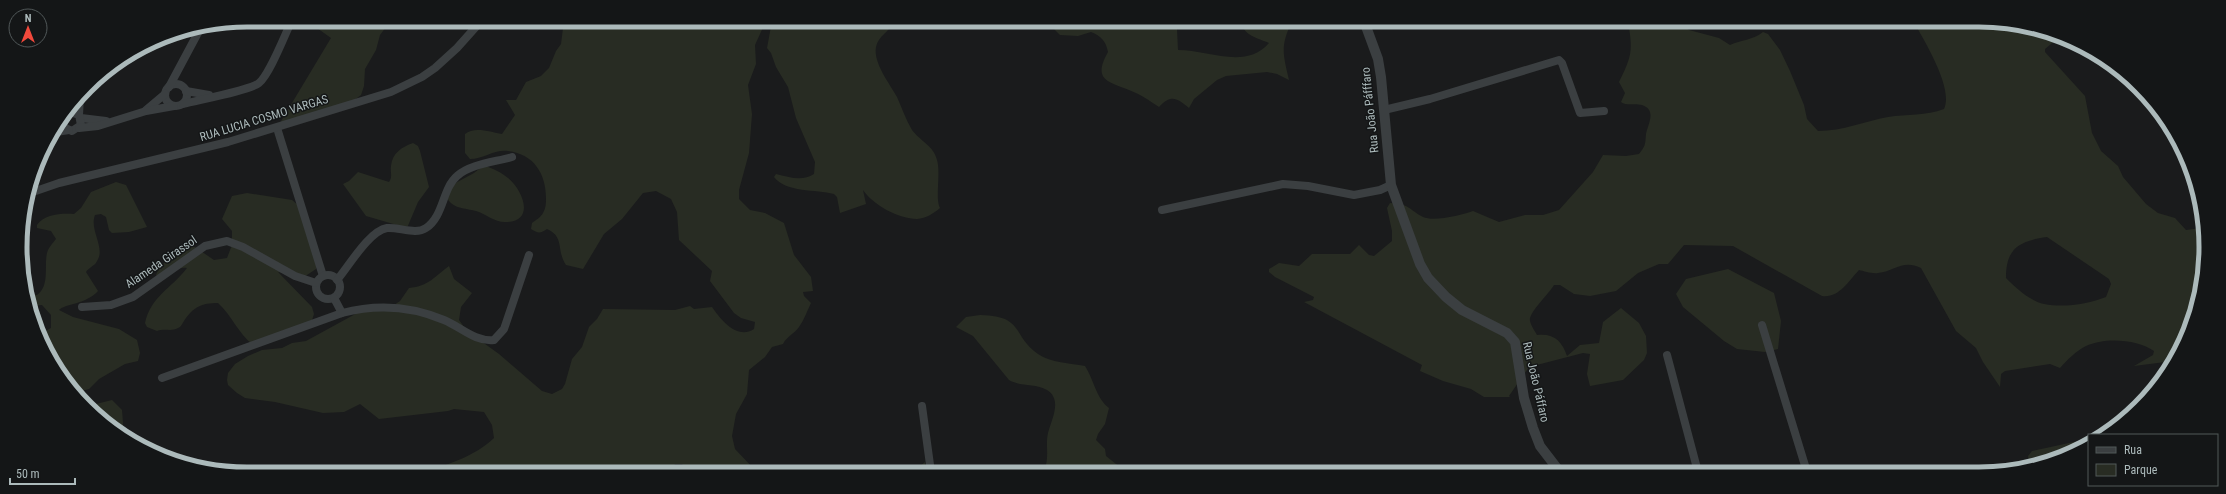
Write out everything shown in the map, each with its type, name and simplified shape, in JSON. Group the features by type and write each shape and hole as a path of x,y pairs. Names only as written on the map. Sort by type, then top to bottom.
{"street":[{"path":"60,131 115,121 146,111 183,104 212,95 246,88 259,83 266,73 289,27"},
{"name":"RUA LUCIA COSMO VARGAS","path":"34,192 59,183 194,151 277,128 391,92 422,77 446,60 476,27"},
{"name":"Rua João Páfffaro","path":"1366,27 1378,59 1383,90 1391,185 1394,197"},
{"path":"146,111 165,94 198,32"},
{"path":"1384,110 1430,99 1559,60 1562,63 1580,113 1604,111"},
{"path":"182,62 183,88 187,98 183,104"},
{"path":"169,87 183,88 212,95"},
{"path":"165,94 167,102 174,106"},
{"path":"79,128 80,104"},
{"path":"72,113 80,116 115,121"},
{"path":"64,125 65,128 69,130"},
{"path":"277,128 323,276"},
{"path":"337,280 371,236 379,230 388,228 421,230 430,224 437,216 452,182 458,175 474,167 512,157"},
{"path":"1162,210 1283,184 1308,186 1354,195 1380,190 1391,185"},
{"name":"Rua João Páffaro","path":"1394,197 1420,264 1428,278 1446,297 1462,310 1507,333 1515,342 1524,398 1533,428 1540,446 1556,467"},
{"name":"Alameda Girassol","path":"82,307 111,305 133,297 205,246 227,241 243,247 295,276 316,283"},
{"path":"162,378 342,313 372,307 402,308 444,320 479,340 494,340 504,329 529,254"},
{"path":"323,276 331,276 337,280 339,292 334,298 325,299 318,295 316,283 323,276"},
{"path":"334,298 342,313"},
{"path":"1762,325 1805,467"},
{"path":"1666,355 1697,467"},
{"path":"922,406 930,467"}],"green space":[{"path":"386,27 380,35 376,50 365,69 364,86 361,95 353,101 277,128 331,38 317,28"},
{"path":"563,27 763,27 755,45 756,64 748,85 752,114 749,153 739,190 739,199 750,210 765,213 784,223 794,255 811,277 813,291 803,292 804,296 811,303 795,332 786,339 783,344 772,347 765,357 749,370 747,394 736,414 732,436 735,449 752,467 684,467 682,464 675,464 673,467 440,467 479,450 494,438 492,425 484,412 454,409 379,419 360,404 344,412 323,413 275,402 245,398 228,385 228,373 235,364 248,356 262,350 282,348 292,343 306,341 359,312 388,309 400,301 409,288 426,283 449,266 454,279 472,293 461,307 459,320 467,331 499,354 542,391 552,394 562,389 565,384 572,359 582,347 589,327 597,319 603,309 675,310 690,306 694,309 712,307 730,327 742,332 748,332 754,329 755,322 741,318 734,313 710,281 712,271 679,240 677,212 671,199 656,191 643,193 622,219 604,234 583,269 566,265 561,254 558,240 553,232 547,229 543,232 539,232 531,229 532,223 540,217 544,211 546,200 544,181 541,173 531,161 525,156 508,151 498,151 475,159 470,159 465,153 465,134 473,130 483,130 502,134 515,115 506,100 516,100 526,82 541,76 549,68 556,51 561,44"},
{"path":"771,27 891,27 877,43 877,60 897,97 912,130 930,147 935,155 938,165 938,198 940,208 923,218 917,219 902,217 880,206 867,196 863,190 866,204 840,213 837,197 834,194 802,190 786,186 779,182 774,177 776,174 795,178 805,178 814,174 815,162 796,118 788,87 767,48"},
{"path":"1052,27 1174,27 1177,29 1178,50 1226,57 1238,57 1260,51 1269,43 1252,36 1243,27 1289,27 1284,44 1284,56 1289,80 1277,74 1267,72 1226,76 1217,80 1194,99 1189,108 1174,99 1167,100 1159,107 1141,96 1104,78 1102,68 1108,52 1106,45 1098,35 1091,32 1078,36 1060,35"},
{"path":"1629,27 1684,27 1689,30 1719,38 1730,45 1755,37 1763,32 1768,34 1780,50 1790,71 1804,105 1807,119 1818,131 1845,128 1888,117 1923,114 1944,109 1946,100 1942,77 1931,52 1917,27 1993,27 2036,34 2055,41 2045,49 2045,52 2085,96 2092,133 2101,151 2118,166 2123,177 2146,204 2158,213 2175,218 2186,230 2198,228 2199,261 2192,304 2170,357 2167,362 2134,366 2153,355 2154,351 2139,344 2130,342 2111,340 2102,341 2093,343 2079,350 2060,368 2050,364 2005,371 2001,374 2000,387 1983,362 1976,348 1956,331 1921,268 1904,265 1884,272 1876,273 1859,270 1838,292 1828,296 1822,296 1733,246 1684,245 1668,264 1659,264 1638,273 1616,291 1590,296 1574,294 1560,285 1554,285 1532,313 1530,321 1537,335 1548,335 1556,339 1563,346 1567,356 1580,345 1599,343 1603,322 1621,308 1639,323 1646,336 1647,353 1644,360 1623,380 1590,386 1587,374 1590,354 1583,353 1529,367 1509,396 1510,397 1484,397 1471,389 1443,381 1420,371 1422,365 1304,302 1313,300 1314,297 1275,277 1269,272 1269,269 1279,263 1299,266 1312,254 1350,254 1359,245 1369,255 1374,256 1392,241 1392,231 1387,208 1390,203 1401,204 1423,217 1428,218 1434,219 1448,217 1473,211 1499,222 1525,215 1543,215 1559,210 1593,172 1603,155 1626,156 1639,154 1644,147 1650,118 1649,110 1647,107 1642,105 1625,104 1621,102 1625,93 1619,82 1629,59 1631,40","holes":["2047,237 2109,279 2111,284 2106,297 2092,302 2060,306 2044,304 2028,297 2006,278 2008,260 2016,248 2022,244"]},
{"path":"413,143 418,146 420,151 429,187 418,202 407,228 366,216 343,184 349,181 358,172 389,182 391,178 393,157 405,146"},
{"path":"484,165 505,176 513,183 522,197 524,211 521,217 515,221 497,221 480,212 456,206 447,198 450,186 474,173"},
{"path":"116,182 126,185 147,227 129,232 112,233 109,230 106,217 101,214 95,215 94,227 100,250 96,263 86,272 98,291 88,299 66,306 59,310 73,317 119,329 137,340 140,353 138,361 125,364 99,379 89,389 81,391 72,381 56,357 44,332 51,328 51,315 42,305 35,306 32,294 37,295 44,286 47,253 49,247 56,239 51,231 37,228 37,225 44,218 49,216 74,214 81,208 91,192"},
{"path":"247,193 292,200 298,205 318,258 316,269 304,277 278,272 312,307 314,314 312,320 253,345 243,335 218,303 203,305 194,309 187,316 180,327 175,329 157,331 147,327 145,323 152,306 162,293 187,268 180,268 158,277 156,275 158,270 166,261 189,243 214,260 227,258 232,245 232,231 222,219 232,196"},
{"path":"1728,269 1774,293 1781,321 1778,349 1765,352 1737,349 1724,341 1683,307 1676,294 1686,279"},
{"path":"980,315 994,316 1004,319 1011,323 1030,347 1043,357 1055,361 1085,366 1098,394 1109,408 1105,424 1096,440 1105,449 1106,456 1120,467 1046,467 1048,433 1055,410 1052,394 1042,388 1018,384 1009,380 973,336 956,327 966,317"},
{"path":"112,400 122,410 123,429 94,406"},
{"path":"2085,440 2063,450 2029,461 2028,456 2032,451"},
{"path":"925,462 926,467 919,467"}]}
